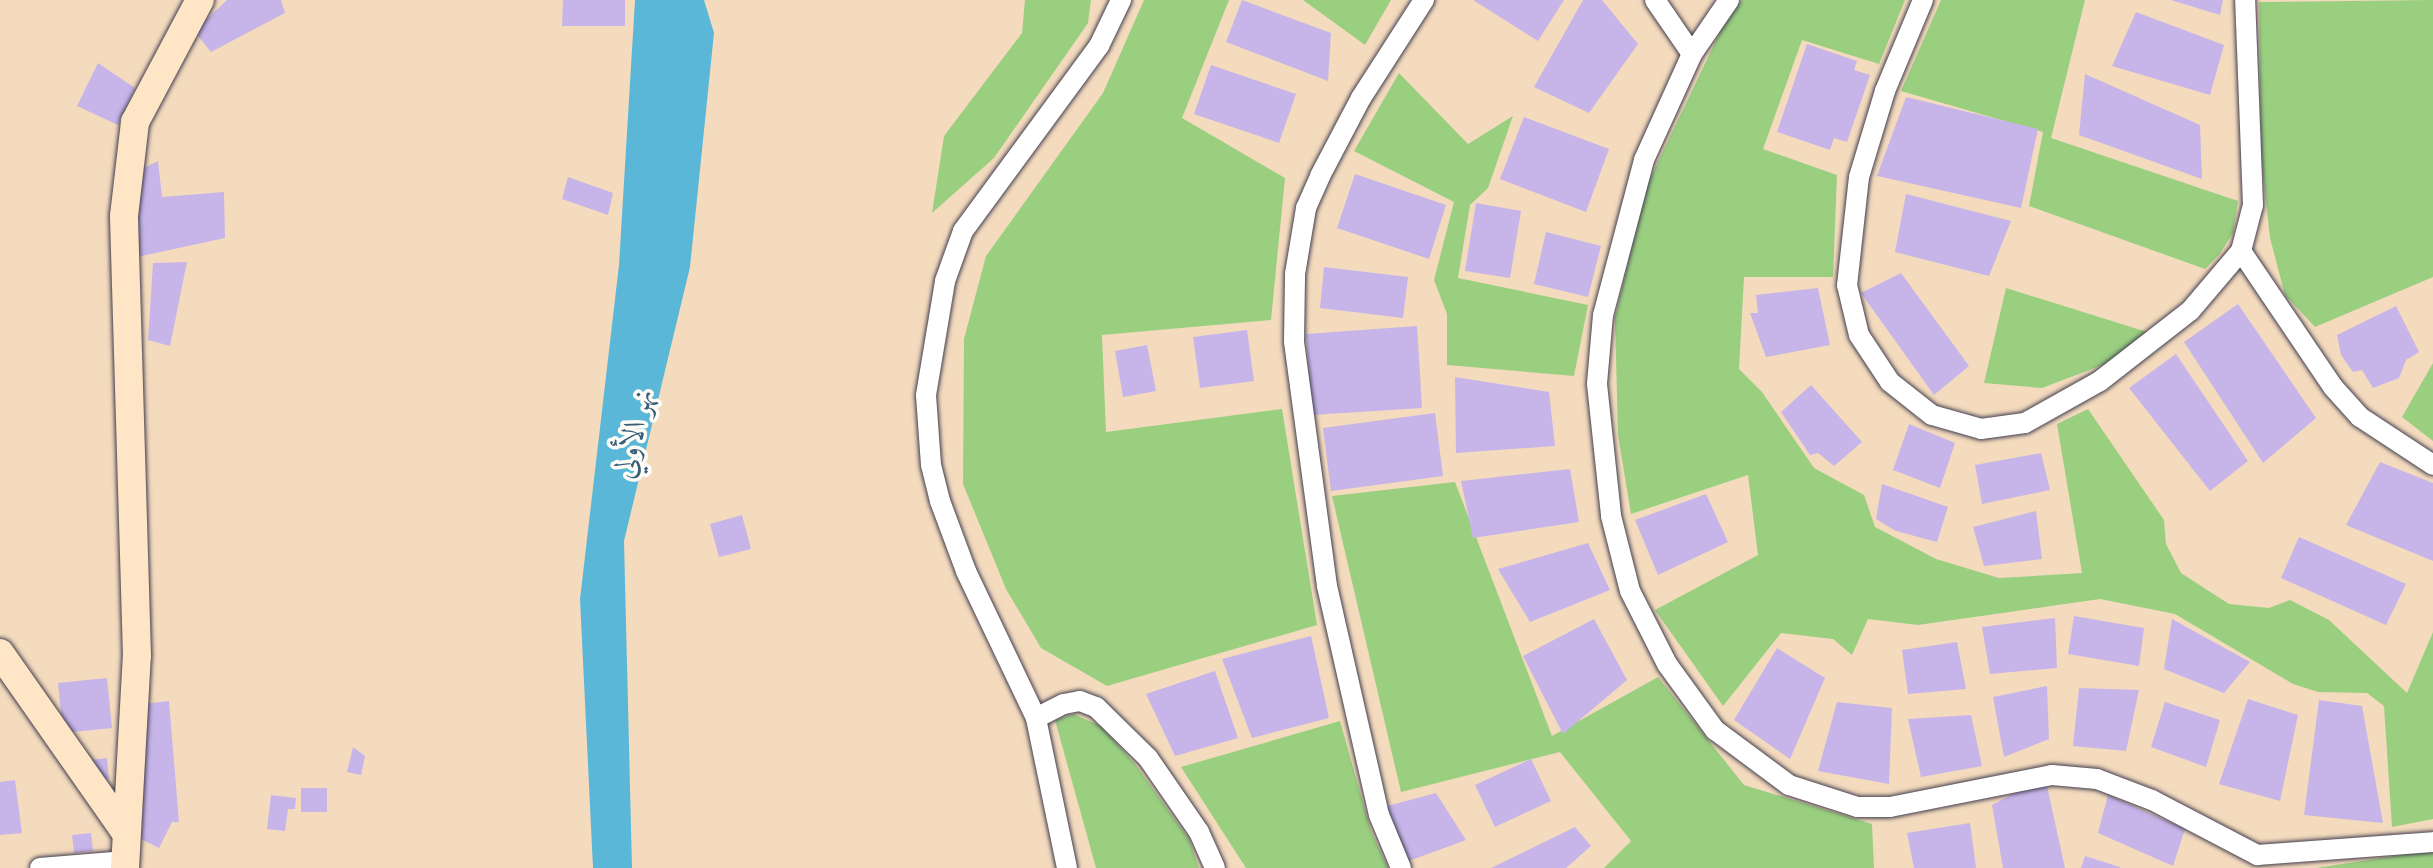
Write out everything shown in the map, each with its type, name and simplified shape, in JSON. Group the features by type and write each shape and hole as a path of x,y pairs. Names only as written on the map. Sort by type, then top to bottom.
{"main road":[{"path":"126,864 137,656 124,216 135,122 200,0"},
{"path":"0,653 126,833"}],"street":[{"path":"1067,868 1036,718 940,501 931,465 926,395 945,281 963,231 1099,46 1121,0"},
{"path":"1401,868 1376,803 1327,586 1294,341 1295,274 1306,208 1320,176 1361,98 1424,0"},
{"path":"1655,0 1692,54"},
{"path":"1729,0 1692,54 1644,160 1624,222 1603,315 1597,384 1603,466 1619,558 1648,630 1691,699 1715,730 1752,761 1823,800 1890,807 2052,775 2097,779 2152,800 2255,861 2433,842"},
{"path":"1923,0 1873,130 1848,252 1847,285 1859,335 1871,359 1908,399 1932,415 1981,429 2025,423 2047,414 2190,311 2241,251 2253,205 2245,0"},
{"path":"2241,251 2333,387 2360,417 2433,465"},
{"path":"1036,718 1064,704 1080,701 1096,707 1148,758 1199,832 1215,868"},
{"path":"40,868 126,864"}],"green space":[{"path":"1025,0 1091,0 1088,23 994,158 932,213 944,136 1022,33"},
{"path":"1144,0 1229,0 1182,118 1285,178 1271,320 1102,335 1106,432 1282,409 1317,625 1107,686 1041,648 1006,589 963,484 964,339 986,256 1103,93"},
{"path":"1303,0 1391,0 1365,45"},
{"path":"1742,0 1905,0 1879,64 1802,40 1763,149 1837,175 1833,277 1744,277 1739,369 1762,392 1814,468 1864,495 1875,527 1936,559 1999,578 2082,573 2057,424 2088,409 2164,520 2166,544 2181,573 2229,604 2269,608 2290,600 2329,620 2407,693 2433,632 2433,819 2392,827 2384,706 2367,693 2318,692 2293,684 2175,614 2100,599 1918,625 1868,619 1852,655 1833,639 1781,633 1723,706 1655,610 1758,555 1748,475 1631,514 1618,435 1615,318 1646,187 1723,26"},
{"path":"1941,0 2085,0 2051,138 2238,201 2233,233 2219,255 2205,269 2029,206 2043,132 1901,91"},
{"path":"2433,0 2433,277 2315,327 2285,295 2270,238 2261,155 2259,2"},
{"path":"1399,73 1468,144 1513,116 1488,188 1470,205 1458,278 1588,305 1574,376 1447,365 1447,314 1434,280 1454,202 1354,151"},
{"path":"2006,288 2147,332 2113,361 2042,388 1984,383"},
{"path":"2433,363 2433,441 2402,417"},
{"path":"1455,482 1552,736 1658,677 1744,785 1872,824 1874,868 1604,868 1631,841 1560,752 1401,792 1332,496"},
{"path":"1073,714 1101,726 1135,764 1189,839 1199,868 1096,868 1055,720"},
{"path":"1340,721 1371,831 1388,868 1246,868 1181,767"},
{"path":"2433,850 2433,868 2316,868"}],"water":[{"name":"نهر الأولي","path":"635,0 704,0 714,33 690,267 624,541 632,868 593,868 580,599 619,265"}],"building":[{"path":"227,0 281,0 285,13 211,52 194,31"},
{"path":"563,0 625,0 625,26 562,26"},
{"path":"1242,0 1331,33 1328,81 1226,42"},
{"path":"1473,0 1564,0 1538,41"},
{"path":"1583,0 1602,0 1638,44 1589,113 1534,87"},
{"path":"2171,0 2223,0 2220,15"},
{"path":"2136,12 2224,45 2210,95 2112,66"},
{"path":"1807,44 1857,61 1854,70 1870,75 1847,142 1834,138 1830,150 1777,132"},
{"path":"98,63 135,88 118,125 77,106"},
{"path":"1211,65 1296,94 1279,143 1194,114"},
{"path":"2085,74 2200,125 2202,179 2079,135"},
{"path":"1906,97 2038,129 2021,208 1877,176"},
{"path":"1524,117 1609,149 1586,212 1500,179"},
{"path":"158,161 162,197 224,192 225,238 137,257 140,170"},
{"path":"1355,174 1446,205 1429,259 1337,228"},
{"path":"568,177 613,193 608,215 562,199"},
{"path":"1906,194 2011,221 1989,276 1895,252"},
{"path":"1476,203 1521,211 1510,278 1465,271"},
{"path":"1546,232 1601,246 1588,297 1534,284"},
{"path":"187,262 170,346 148,340 153,263"},
{"path":"1324,267 1408,277 1403,318 1320,308"},
{"path":"1901,273 1969,366 1934,395 1861,293"},
{"path":"1818,288 1830,345 1766,357 1750,313 1758,313 1756,295"},
{"path":"2238,304 2316,418 2263,463 2184,342"},
{"path":"2396,306 2419,352 2406,360 2399,378 2373,388 2362,370 2353,372 2341,355 2337,335"},
{"path":"1417,326 1422,408 1312,415 1306,334"},
{"path":"1247,330 1254,381 1200,388 1193,337"},
{"path":"1147,345 1156,391 1123,397 1115,351"},
{"path":"2176,354 2248,461 2210,491 2129,388"},
{"path":"1455,377 1549,392 1555,446 1456,453"},
{"path":"1811,385 1862,442 1834,466 1818,453 1810,455 1781,412"},
{"path":"1435,413 1443,476 1331,491 1323,428"},
{"path":"1909,424 1955,443 1940,488 1893,470"},
{"path":"2041,453 2050,490 1982,504 1975,465"},
{"path":"2380,462 2433,483 2433,561 2346,525"},
{"path":"1570,469 1579,522 1473,538 1461,481"},
{"path":"1882,484 1948,507 1937,542 1896,531 1876,519"},
{"path":"1706,494 1728,542 1658,575 1635,520"},
{"path":"2036,511 2042,559 1984,566 1973,527"},
{"path":"742,515 751,549 719,557 710,524"},
{"path":"2299,537 2406,584 2386,625 2281,578"},
{"path":"1588,543 1610,590 1530,622 1498,569"},
{"path":"2074,616 2144,628 2139,666 2068,654"},
{"path":"2055,618 2057,668 1990,674 1982,627"},
{"path":"1594,619 1627,680 1563,734 1523,656"},
{"path":"2172,619 2250,662 2224,693 2164,669"},
{"path":"1311,636 1329,718 1252,738 1222,659"},
{"path":"1957,642 1966,689 1908,694 1902,650"},
{"path":"1777,648 1825,678 1790,759 1734,720"},
{"path":"1215,671 1238,738 1175,756 1146,694"},
{"path":"107,678 112,728 63,733 58,683"},
{"path":"2047,686 2049,739 2004,757 1993,697"},
{"path":"2079,688 2139,690 2126,751 2073,746"},
{"path":"2248,699 2298,715 2280,801 2219,784"},
{"path":"2319,700 2362,706 2383,823 2304,815"},
{"path":"169,701 179,822 172,822 159,848 141,839 142,704"},
{"path":"1837,702 1892,708 1889,784 1818,771"},
{"path":"2165,702 2220,720 2206,767 2151,747"},
{"path":"1971,715 1982,766 1921,777 1908,719"},
{"path":"353,747 365,756 361,775 347,772"},
{"path":"107,758 109,779 91,781 88,760"},
{"path":"1531,759 1551,801 1495,827 1475,785"},
{"path":"2045,777 2065,868 2003,868 1992,805"},
{"path":"15,780 22,833 0,835 0,782"},
{"path":"301,788 327,788 327,812 301,812"},
{"path":"1436,793 1466,840 1406,862 1380,808"},
{"path":"271,795 296,798 295,809 288,809 285,831 267,829"},
{"path":"2108,795 2185,829 2173,866 2098,833"},
{"path":"1970,823 1976,868 1914,868 1907,833"},
{"path":"1575,827 1591,846 1566,868 1491,868"},
{"path":"91,833 93,851 74,853 72,835"},
{"path":"2085,856 2120,867 2120,868 2081,868"}]}
